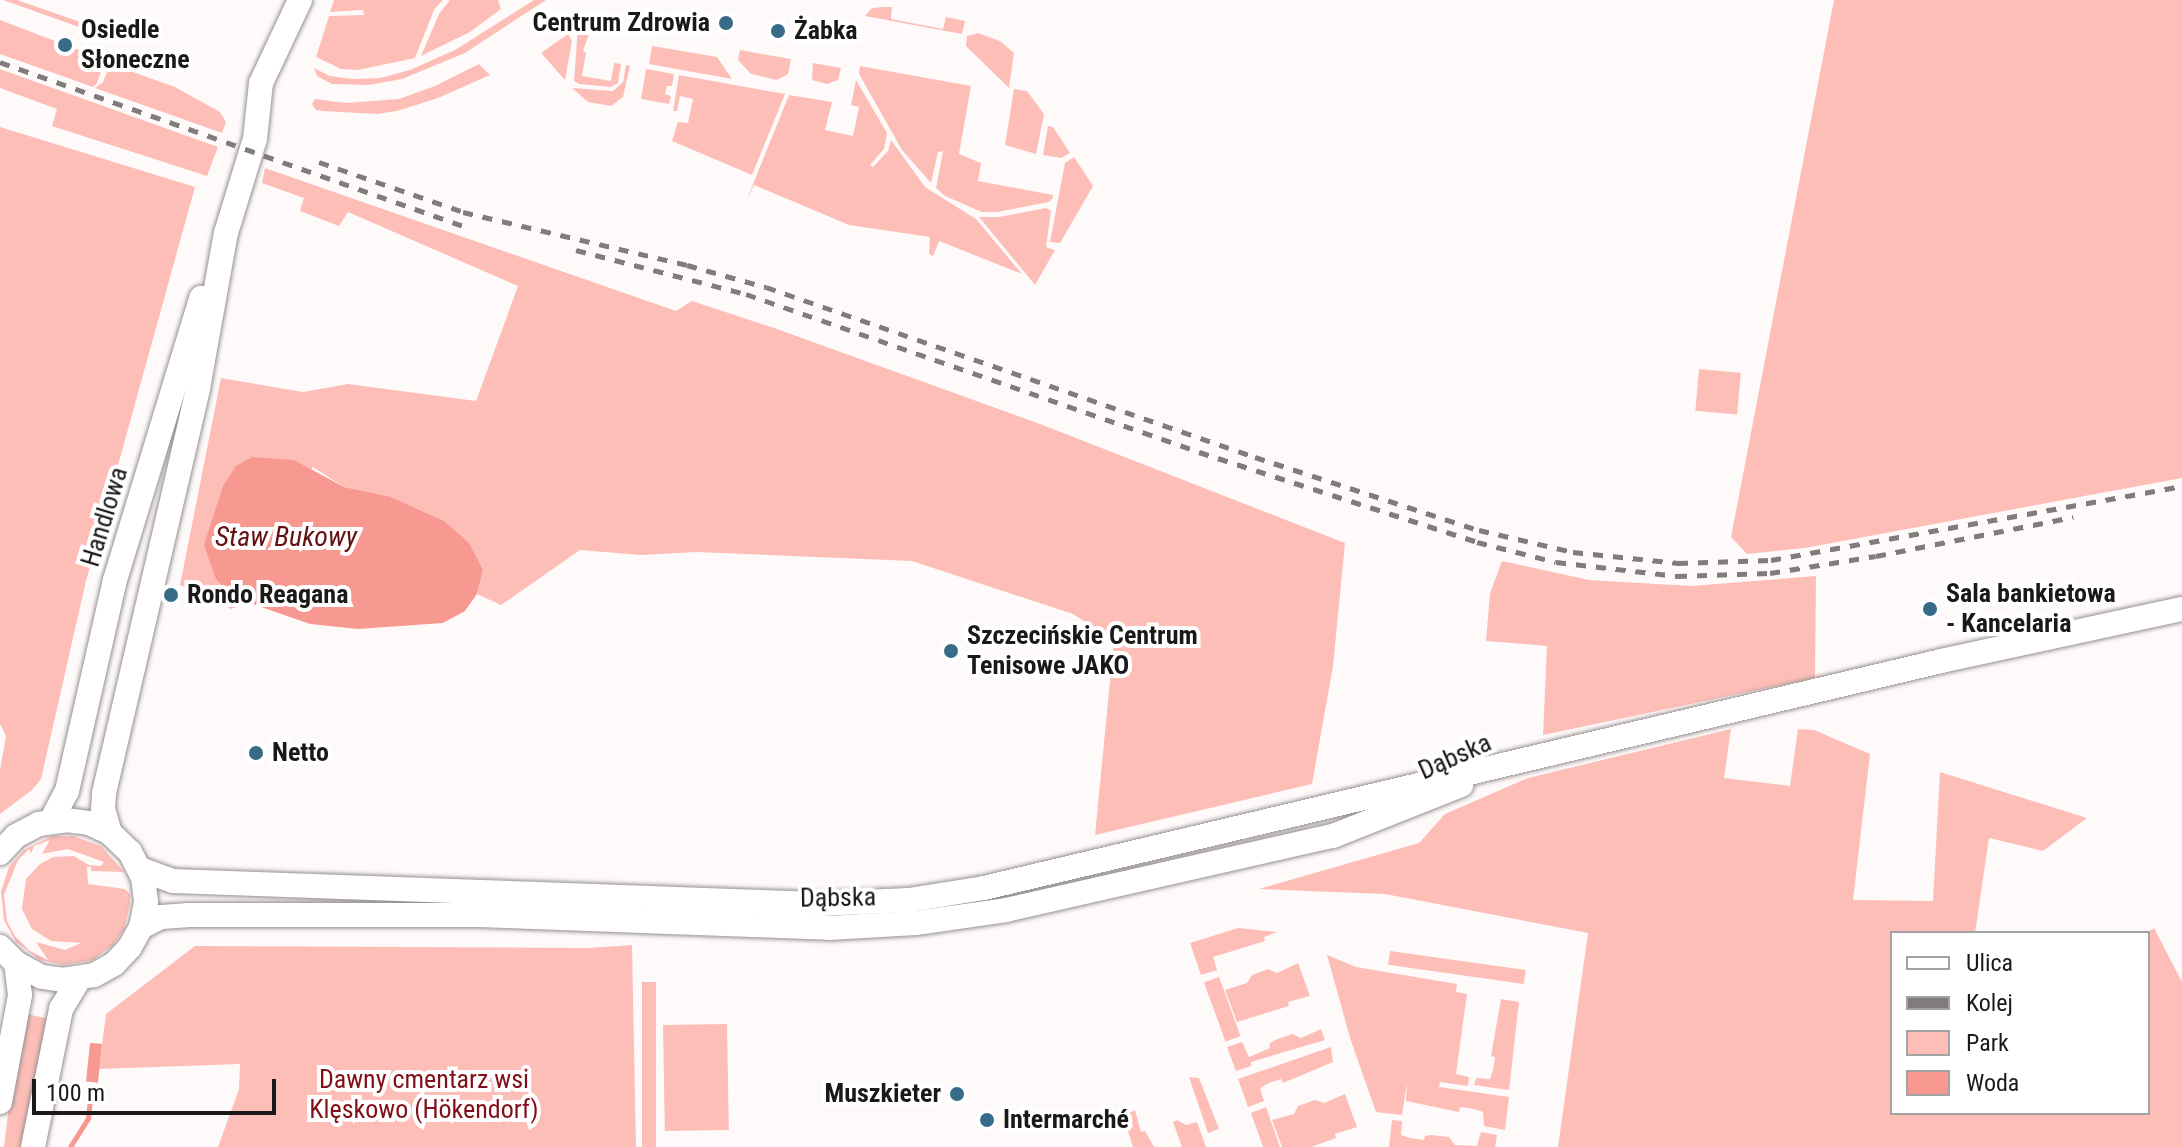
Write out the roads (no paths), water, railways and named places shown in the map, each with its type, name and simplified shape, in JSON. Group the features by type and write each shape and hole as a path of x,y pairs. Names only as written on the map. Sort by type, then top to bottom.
{"street":[{"name":"Handlowa","path":"51,821 67,791 121,559 206,282 226,233 255,139 261,83 300,0"},
{"name":"Handlowa","path":"110,833 103,809 104,793 198,388 226,233"},
{"name":"Dąbska","path":"140,869 173,881 752,902 887,902 984,888 1941,661 2182,609"},
{"name":"Dąbska","path":"141,927 161,917 182,915 479,915 829,928 927,922 1049,901 1346,833 1514,762"},
{"path":"0,853 21,833 51,821 82,821 110,833 125,846 140,869 146,894 141,927 130,947 114,964 79,979 42,977 8,955"},
{"path":"0,1102 20,995 8,955"},
{"path":"33,1147 61,1009 79,979"}],"water":[{"name":"Staw Bukowy","path":"252,457 294,460 344,487 388,496 444,521 469,543 483,570 477,594 465,611 443,623 358,629 310,624 250,603 225,589 216,579 204,545 223,486 236,466"},
{"path":"90,1043 102,1044 98,1083 86,1082"}],"waterway":[{"path":"70,1147 88,1118 91,1087"}],"railway":[{"path":"0,62 466,227"},
{"path":"319,162 463,212 766,287 1255,457 1479,530 1573,552 1678,563 1771,560 2182,486"},
{"path":"576,250 746,294 1199,452 1477,542 1556,562 1677,576 1770,573 1876,556 2073,517"}],"place":[{"name":"Centrum Zdrowia","path":"726,23"},
{"name":"Żabka","path":"778,31"},
{"name":"Osiedle Słoneczne","path":"65,45"},
{"name":"Rondo Reagana","path":"171,595"},
{"name":"Sala bankietowa - Kancelaria","path":"1930,609"},
{"name":"Szczecińskie Centrum Tenisowe JAKO","path":"951,651"},
{"name":"Netto","path":"256,753"},
{"name":"Muszkieter","path":"957,1094"},
{"name":"Intermarché","path":"987,1120"}],"park label":[{"name":"Dawny cmentarz wsi Klęskowo (Hökendorf)","path":"424,1095"}]}
